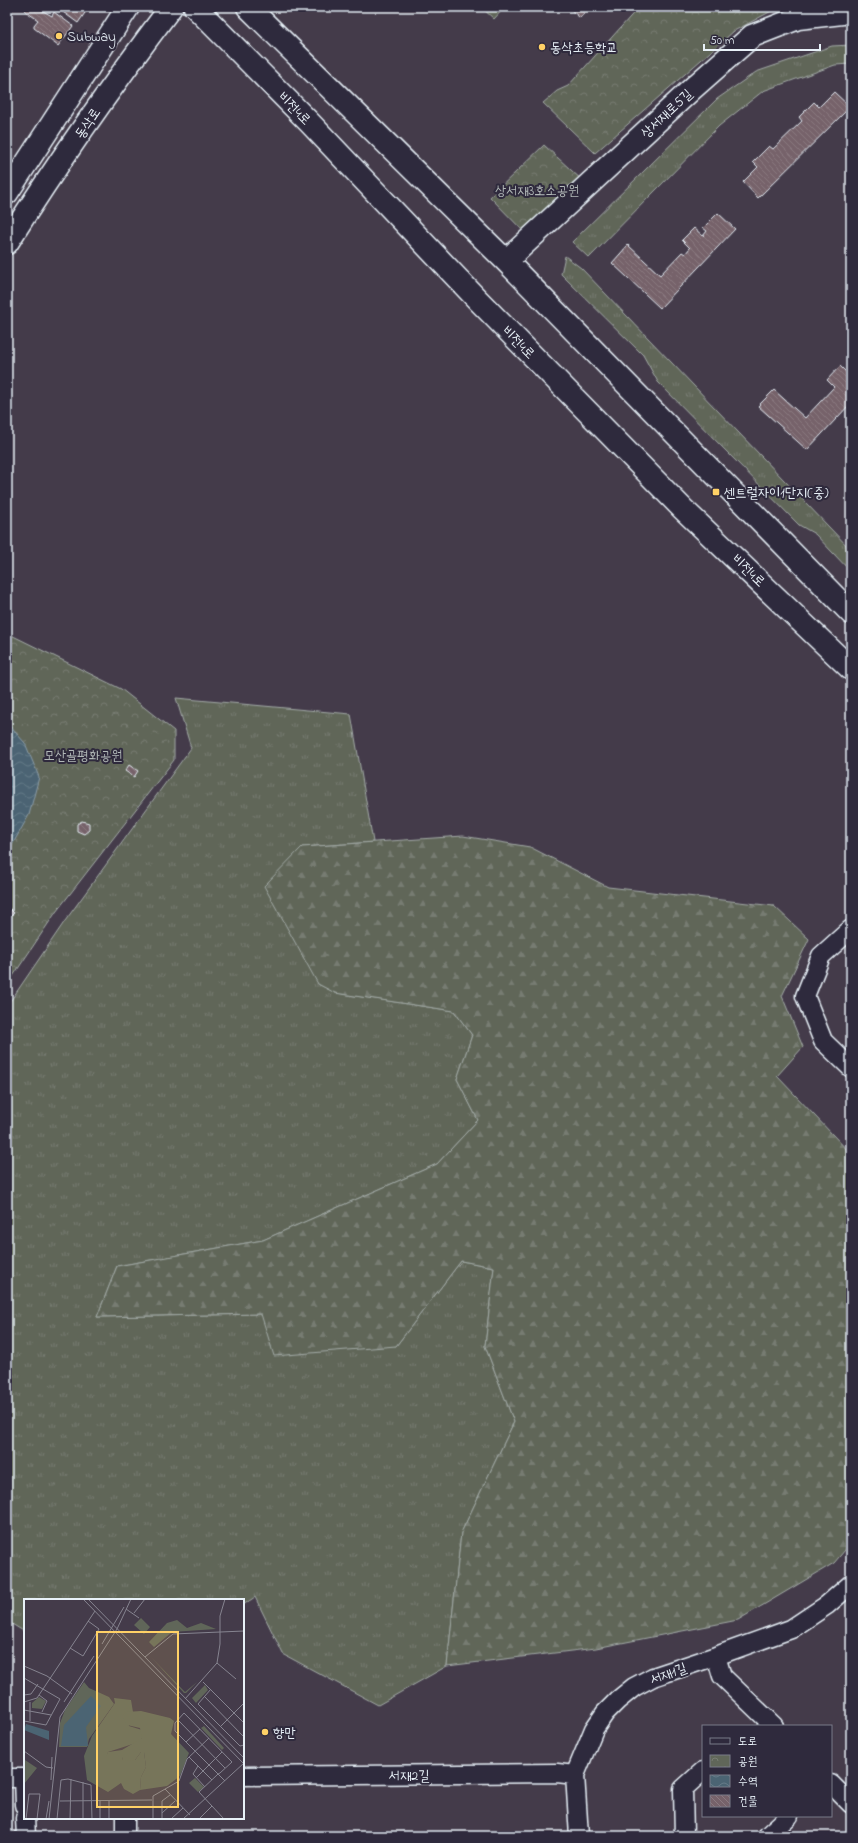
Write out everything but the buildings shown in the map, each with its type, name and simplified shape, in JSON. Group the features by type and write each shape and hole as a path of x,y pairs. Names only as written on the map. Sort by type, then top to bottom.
{"main road":[{"name":"동삭로","path":"7,193 128,7"},
{"name":"동삭로","path":"7,243 37,195 120,74 171,7"},
{"name":"비전4로","path":"195,7 309,122 477,299 683,509 851,669"},
{"path":"248,7 506,261 851,613"},
{"name":"상서재로5길","path":"506,261 693,88 752,36 798,18 851,12"}],"street":[{"path":"851,929 821,956 805,996 823,1040 851,1068"},
{"name":"서재1길","path":"579,1836 575,1775 594,1729 605,1713 618,1700 634,1687 653,1677 791,1629 827,1605 851,1584"},
{"path":"716,1656 722,1676 765,1723"},
{"path":"684,1836 683,1789 702,1772"},
{"name":"서재2길","path":"244,1776 575,1775"},
{"path":"19,1778 24,1800"},
{"path":"832,1785 851,1804"},
{"path":"767,1836 788,1817"},
{"path":"25,1819 26,1836"},
{"path":"125,1819 125,1836"}],"green space":[{"path":"481,7 505,7 494,19"},
{"path":"639,7 779,7 734,31 595,153 543,103 557,91 568,86"},
{"path":"851,45 851,64 835,65 763,91 719,126 589,258 572,242 717,99 756,72 832,46"},
{"name":"상서재3호소공원","path":"544,145 584,182 528,236 490,197"},
{"path":"565,256 581,268 851,550 851,572 815,534 799,525 658,382 643,355 561,274"},
{"name":"모산골평화공원","path":"7,633 121,689 174,731 174,760 56,912 7,985"},
{"path":"176,698 351,714 373,842 302,847 318,984 336,993 454,1011 472,1035 457,1079 478,1120 437,1164 263,1240 117,1266 97,1317 261,1314 396,1346 461,1261 494,1267 485,1346 514,1422 461,1533 447,1666 378,1705 283,1654 255,1597 244,1604 244,1599 24,1599 24,1631 7,1621 7,1006 65,921 191,748"},
{"path":"463,836 530,847 608,887 774,906 809,939 782,996 803,1047 777,1076 851,1154 851,1543 834,1563 738,1620 596,1648 447,1666 461,1533 514,1422 485,1346 494,1267 461,1261 396,1346 274,1356 261,1314 97,1317 117,1266 263,1240 437,1164 478,1120 457,1079 472,1035 454,1011 335,993 318,984 264,886 302,847"}],"water":[{"path":"7,723 25,743 39,777 29,815 7,854"}],"place":[{"name":"Subway","path":"59,36"},
{"name":"동삭초등학교","path":"542,47"},
{"name":"센트럴자이1단지(중)","path":"716,492"},
{"name":"향만","path":"265,1732"}]}
